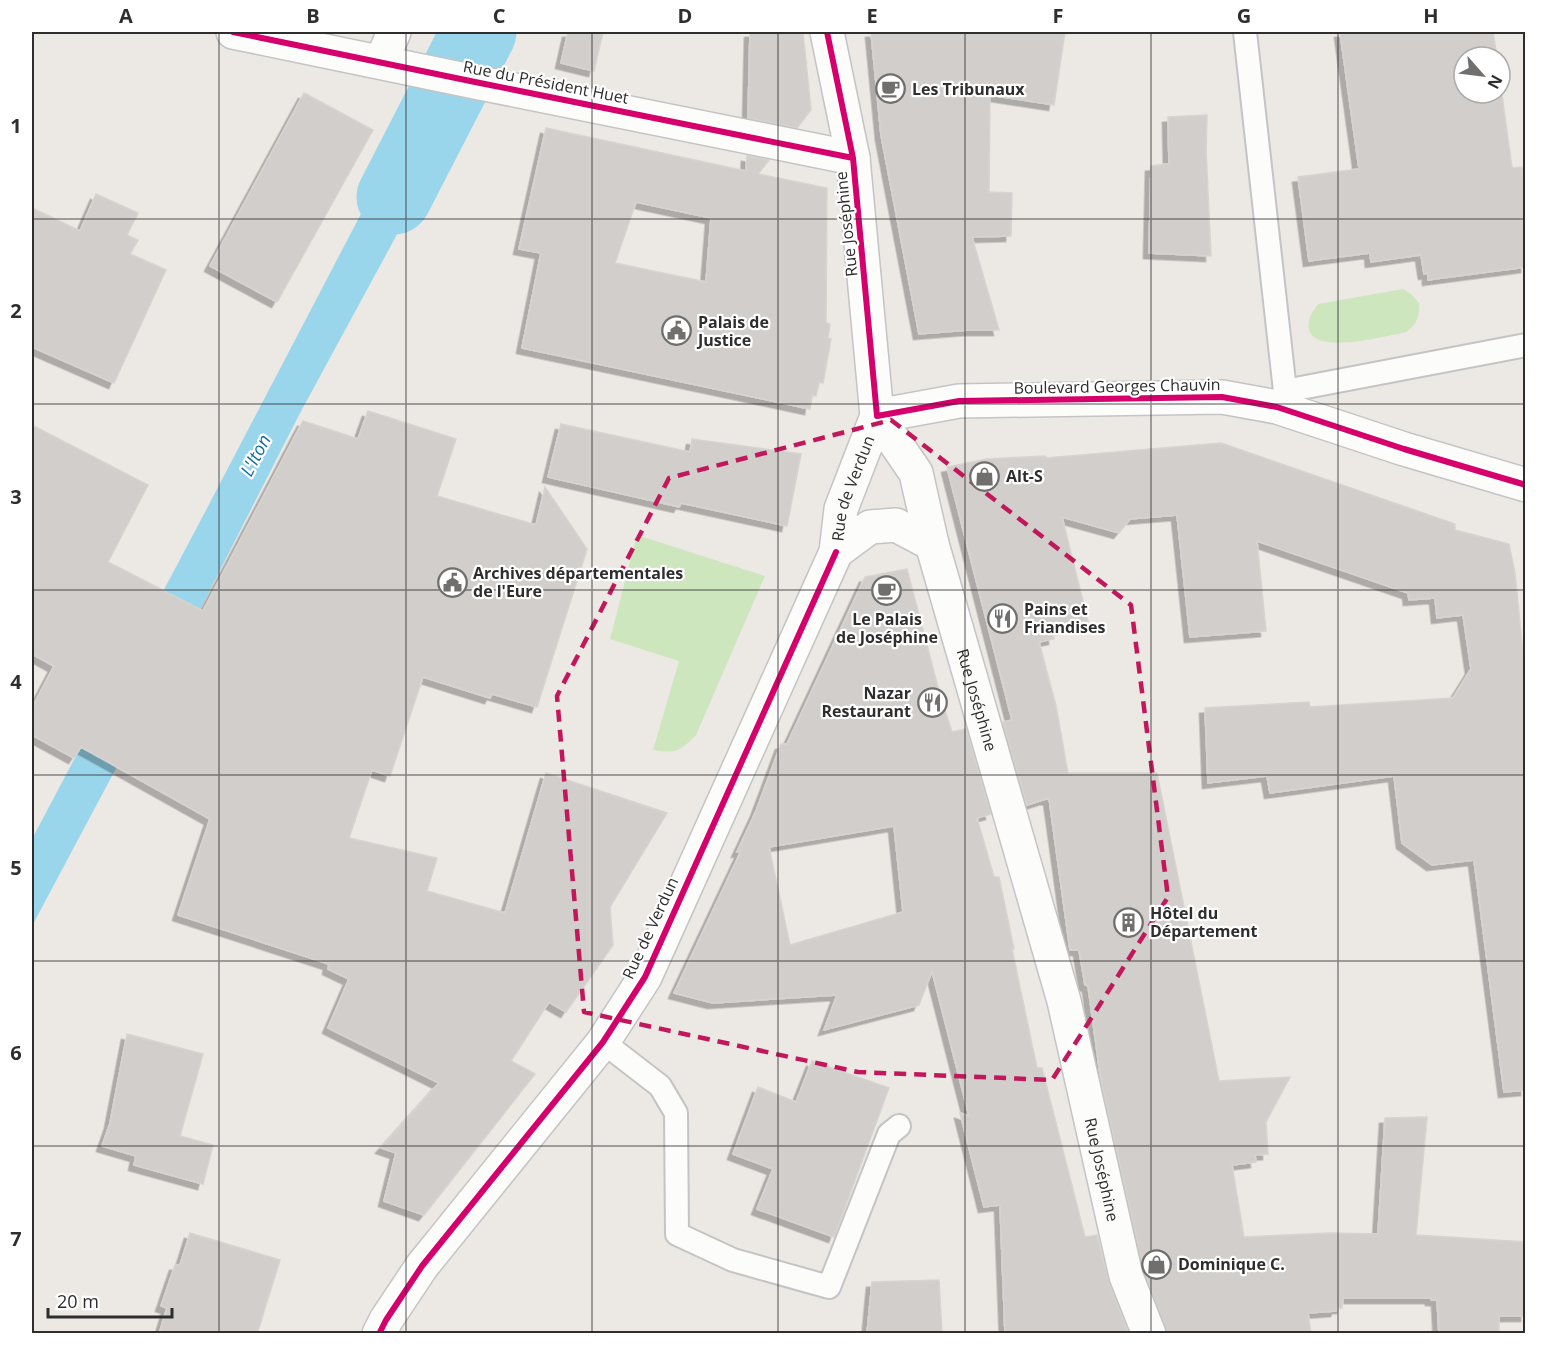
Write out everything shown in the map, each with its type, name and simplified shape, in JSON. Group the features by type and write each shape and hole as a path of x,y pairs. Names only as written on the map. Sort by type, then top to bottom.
{"main road":[{"name":"Rue du Président Huet","path":"234,32 853,158"},
{"path":"381,62 394,32"},
{"name":"Rue Joséphine","path":"827,32 853,158 877,416 916,473 932,544 1064,1001 1126,1276 1149,1334"},
{"name":"Boulevard Georges Chauvin","path":"877,416 971,401 1222,397 1281,399 1404,449 1526,485"},
{"name":"Rue de Verdun","path":"379,1334 428,1258 603,1042 645,976 836,552 841,509 877,416"},
{"path":"836,552 870,527 896,525 932,544"}],"lane":[{"path":"1245,32 1281,399 1526,345"},
{"path":"603,1042 660,1086 676,1113 677,1234 733,1260 829,1287 889,1134 899,1126"}],"highlighted area":[{"path":"891,420 1131,605 1168,897 1052,1080 858,1072 584,1012 557,696 669,478"}],"green space":[{"path":"1403,289 1419,303 1417,319 1406,332 1368,340 1337,343 1314,337 1309,330 1310,316 1318,304"},
{"path":"637,535 765,576 696,735 682,748 667,752 653,750 679,661 610,639"}],"water":[{"path":"457,32 502,32 490,55 450,46"},
{"path":"420,101 464,111 299,415 185,639 32,926 32,839"}],"building":[{"path":"568,32 603,32 594,71 561,63"},
{"path":"750,32 803,32 811,110 797,128 748,118"},
{"path":"871,32 1065,32 1054,105 990,95 989,192 1012,193 1011,236 972,237 999,330 919,334 881,135"},
{"path":"1340,32 1493,32 1495,45 1452,45 1452,105 1503,105 1512,168 1522,167 1526,194 1526,267 1428,280 1428,273 1424,274 1421,255 1371,262 1370,253 1309,261 1298,177 1359,169"},
{"path":"304,93 373,130 277,302 210,266"},
{"path":"1207,115 1206,150 1211,256 1149,253 1151,166 1169,164 1168,117"},
{"name":"Palais de Justice","path":"546,128 746,171 747,156 769,160 758,174 827,188 826,323 830,324 828,338 831,339 823,383 819,382 816,396 812,395 810,409 522,348 541,253 519,249","holes":["636,202 711,218 706,282 615,263"]},
{"path":"96,194 138,213 127,235 138,240 130,254 166,270 114,383 32,347 32,208 80,231"},
{"path":"368,411 456,439 437,496 536,525 545,487 587,549 537,707 492,694 490,698 423,677 390,776 372,770 349,838 437,858 427,891 505,913 546,773 667,813 610,907 613,945 566,1012 549,1002 511,1061 535,1074 424,1215 384,1201 396,1153 381,1148 439,1083 328,1028 349,979 328,969 329,964 178,915 210,819 81,747 74,758 32,735 32,708 54,666 32,654 32,425 148,485 108,562 203,611 303,421 358,439"},
{"path":"561,424 690,452 692,439 801,454 787,526 681,503 679,507 548,477"},
{"path":"1221,443 1455,524 1455,530 1509,544 1515,573 1526,682 1526,1090 1504,1092 1474,860 1432,865 1402,843 1394,776 1270,793 1267,776 1208,783 1205,708 1309,702 1310,707 1453,698 1471,669 1463,615 1437,618 1435,598 1409,600 1408,593 1257,541 1266,631 1190,637 1177,515 1130,519 1119,533 1062,517 1089,625 1053,630 1054,639 1039,642 1056,706 1068,773 1157,773 1219,1081 1290,1077 1266,1122 1268,1154 1255,1155 1256,1162 1232,1165 1244,1237 1330,1233 1378,1234 1385,1118 1427,1117 1416,1235 1526,1242 1526,1316 1499,1316 1499,1334 1439,1334 1437,1300 1431,1300 1431,1298 1343,1298 1342,1308 1337,1308 1336,1311 1308,1313 1311,1334 1167,1334 1144,1270 1101,1081 1088,986 1085,985 1079,950 1070,950 1049,798 1027,805 1003,722 1012,720 947,467 987,459 1045,456 1046,458"},
{"path":"907,569 952,732 966,729 991,814 977,818 994,877 999,877 1037,1068 1042,1068 1085,1237 1097,1235 1109,1283 1129,1334 1005,1334 1000,1205 984,1207 960,1113 969,1116 932,971 919,1005 824,1030 837,995 713,1003 674,993 741,851 737,852 756,811 781,744 787,744 865,577","holes":["894,826 903,912 790,945 769,847"]},
{"path":"127,1034 203,1054 180,1136 213,1145 203,1184 134,1165 136,1156 102,1146 110,1123"},
{"path":"812,1061 889,1088 834,1237 757,1209 773,1169 733,1154 758,1087 796,1102"},
{"path":"190,1233 280,1260 257,1334 159,1334 167,1308 161,1306 175,1265 180,1265"},
{"path":"939,1280 942,1334 867,1334 872,1282"}],"waterway":[{"name":"L'Iton","path":"394,197 479,32"}],"cycle path":[{"path":"233,32 853,158"},
{"path":"827,32 853,158 877,416 959,401 1222,397 1277,407 1404,449 1526,485"},
{"path":"379,1334 422,1266 603,1042 645,977 836,552"}],"place":[{"name":"Les Tribunaux","path":"891,89"},
{"name":"Palais de Justice","path":"677,331"},
{"name":"Alt-S","path":"985,476"},
{"name":"Archives départementales de l'Eure","path":"452,582"},
{"name":"Le Palais de Joséphine","path":"887,591"},
{"name":"Pains et Friandises","path":"1003,618"},
{"name":"Nazar Restaurant","path":"932,702"},
{"name":"Hôtel du Département","path":"1129,922"},
{"name":"Dominique C.","path":"1157,1264"}]}
